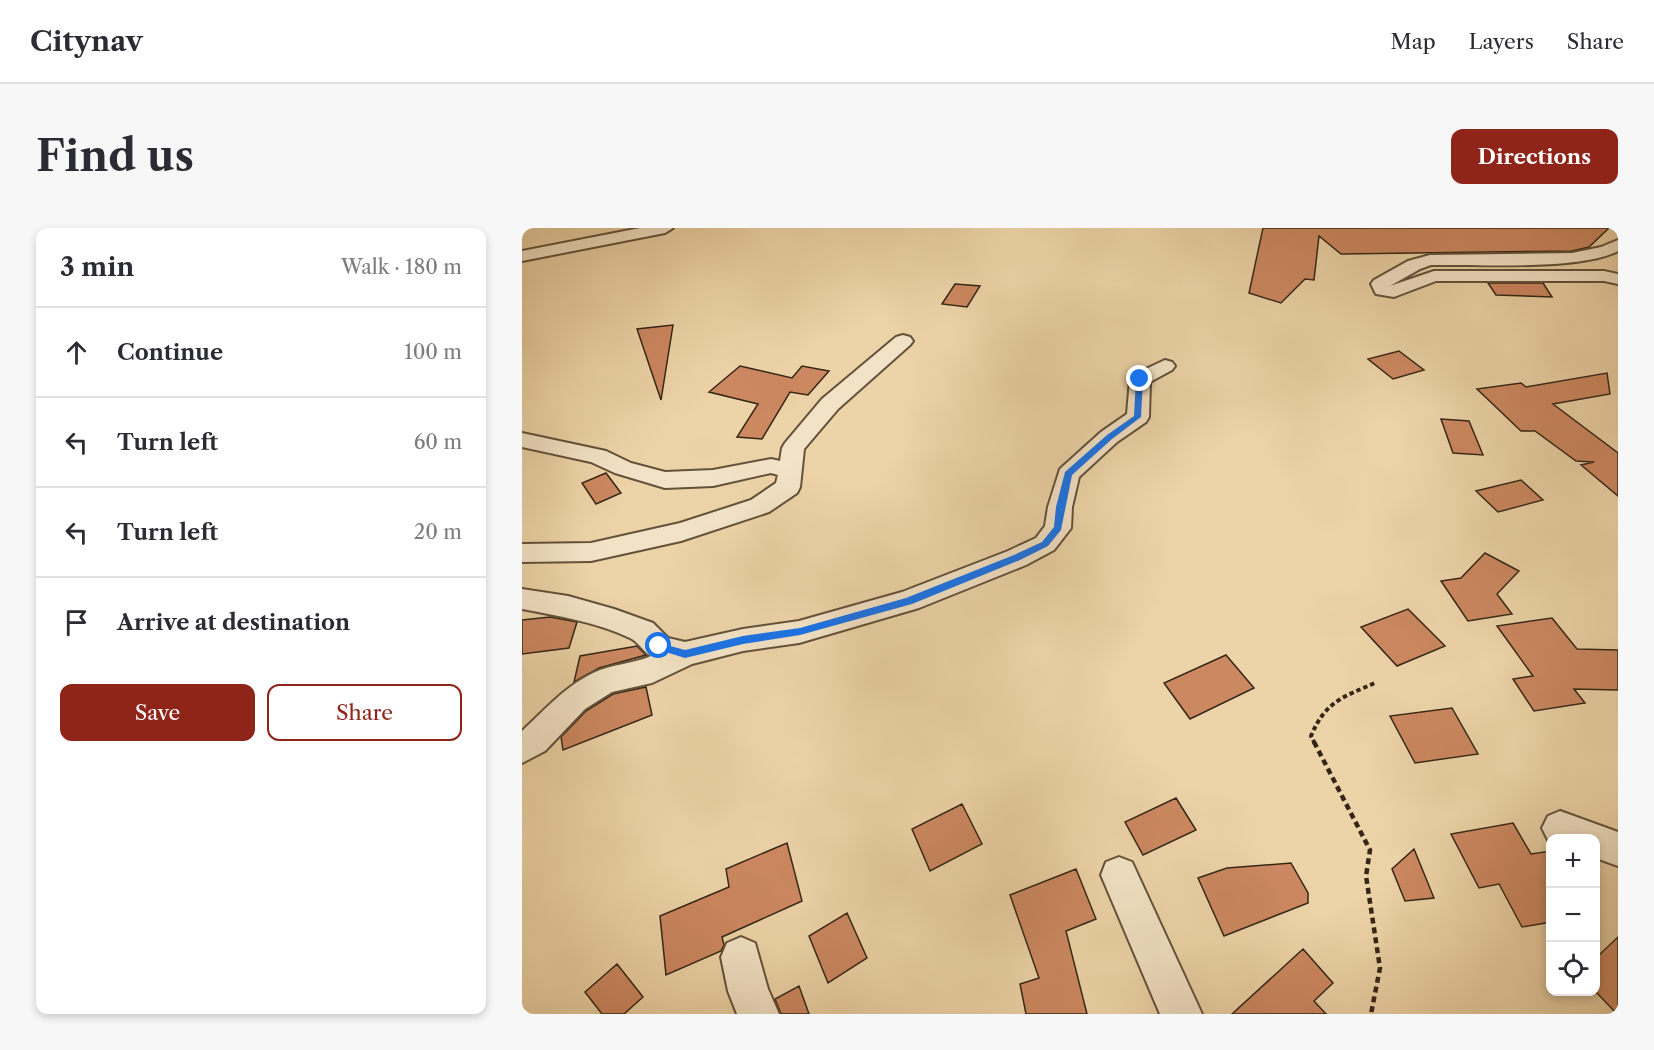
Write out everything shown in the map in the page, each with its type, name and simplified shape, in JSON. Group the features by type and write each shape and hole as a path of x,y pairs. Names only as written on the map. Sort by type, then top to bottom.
{"street":[{"path":"522,256 664,228"},
{"path":"1615,289 1604,276 1434,276 1394,292 1382,290 1380,284 1414,265 1430,260 1572,258 1606,251 1618,245"},
{"path":"522,583 526,553 591,552 681,532 760,506 788,487 793,448 830,404 903,341"},
{"path":"522,749 534,741 574,700 605,681 641,674 685,654 743,640 800,632 909,601 1017,558 1045,544 1058,528 1060,507 1068,474 1109,437 1138,417 1140,379 1165,366"},
{"path":"522,440 598,456 623,468 664,480 713,478 771,466 791,471"},
{"path":"522,599 568,607 604,617 643,631 659,646 685,654"},
{"path":"1600,842 1618,849"},
{"path":"1119,875 1181,1014"},
{"path":"741,957 748,991 758,1014"}],"path":[{"path":"1371,1014 1380,968 1366,876 1370,850 1311,736 1318,717 1331,701 1377,682"}],"building":[{"path":"1263,228 1609,228 1589,247 1572,251 1341,254 1319,236 1314,280 1305,279 1281,303 1249,293"},
{"path":"1488,283 1543,283 1552,297 1496,295"},
{"path":"955,284 980,286 967,307 942,304"},
{"path":"673,325 661,400 637,329"},
{"path":"1399,351 1424,370 1393,379 1368,359"},
{"path":"740,366 792,378 802,366 829,371 808,395 790,392 762,439 737,437 758,404 709,392"},
{"path":"1607,373 1610,394 1553,404 1618,453 1618,496 1581,465 1594,462 1576,461 1535,431 1521,431 1477,389 1521,383 1526,387"},
{"path":"1441,419 1469,421 1483,455 1453,453"},
{"path":"606,473 621,493 596,504 582,483"},
{"path":"1521,480 1543,500 1498,512 1476,491"},
{"path":"1485,553 1519,571 1497,594 1512,614 1468,621 1441,581 1461,578"},
{"path":"1408,609 1445,646 1397,666 1361,627"},
{"path":"550,617 577,622 569,648 522,654 522,620"},
{"path":"1552,618 1577,649 1618,650 1618,690 1574,689 1585,703 1534,711 1513,679 1533,676 1497,626"},
{"path":"637,646 646,655 599,668 574,682 580,656"},
{"path":"1226,655 1254,688 1190,719 1164,683"},
{"path":"646,687 652,715 563,750 561,737 586,711 613,694"},
{"path":"1452,708 1478,754 1415,763 1390,716"},
{"path":"1176,798 1196,830 1143,855 1125,822"},
{"path":"962,804 982,844 930,871 912,829"},
{"path":"1513,823 1531,854 1546,852 1546,923 1522,927 1499,884 1479,888 1451,834"},
{"path":"787,843 802,901 722,937 724,945 721,951 666,975 660,916 729,887 726,869"},
{"path":"1414,849 1434,898 1405,901 1392,869"},
{"path":"1291,863 1308,893 1308,903 1224,936 1198,878 1227,868"},
{"path":"1076,869 1096,919 1066,931 1087,1014 1026,1014 1020,984 1039,978 1010,895"},
{"path":"847,913 867,958 828,983 809,936"},
{"path":"1618,937 1618,1014 1600,996 1600,954"},
{"path":"1303,949 1333,983 1314,1001 1326,1014 1232,1014"},
{"path":"617,964 643,997 624,1014 602,1014 585,992"},
{"path":"799,986 809,1014 781,1014 775,999"}],"route":[{"path":"659,646 685,654 743,640 800,632 909,601 1017,558 1045,544 1058,528 1060,507 1068,474 1109,437 1138,417 1137,397 1140,379"}]}
